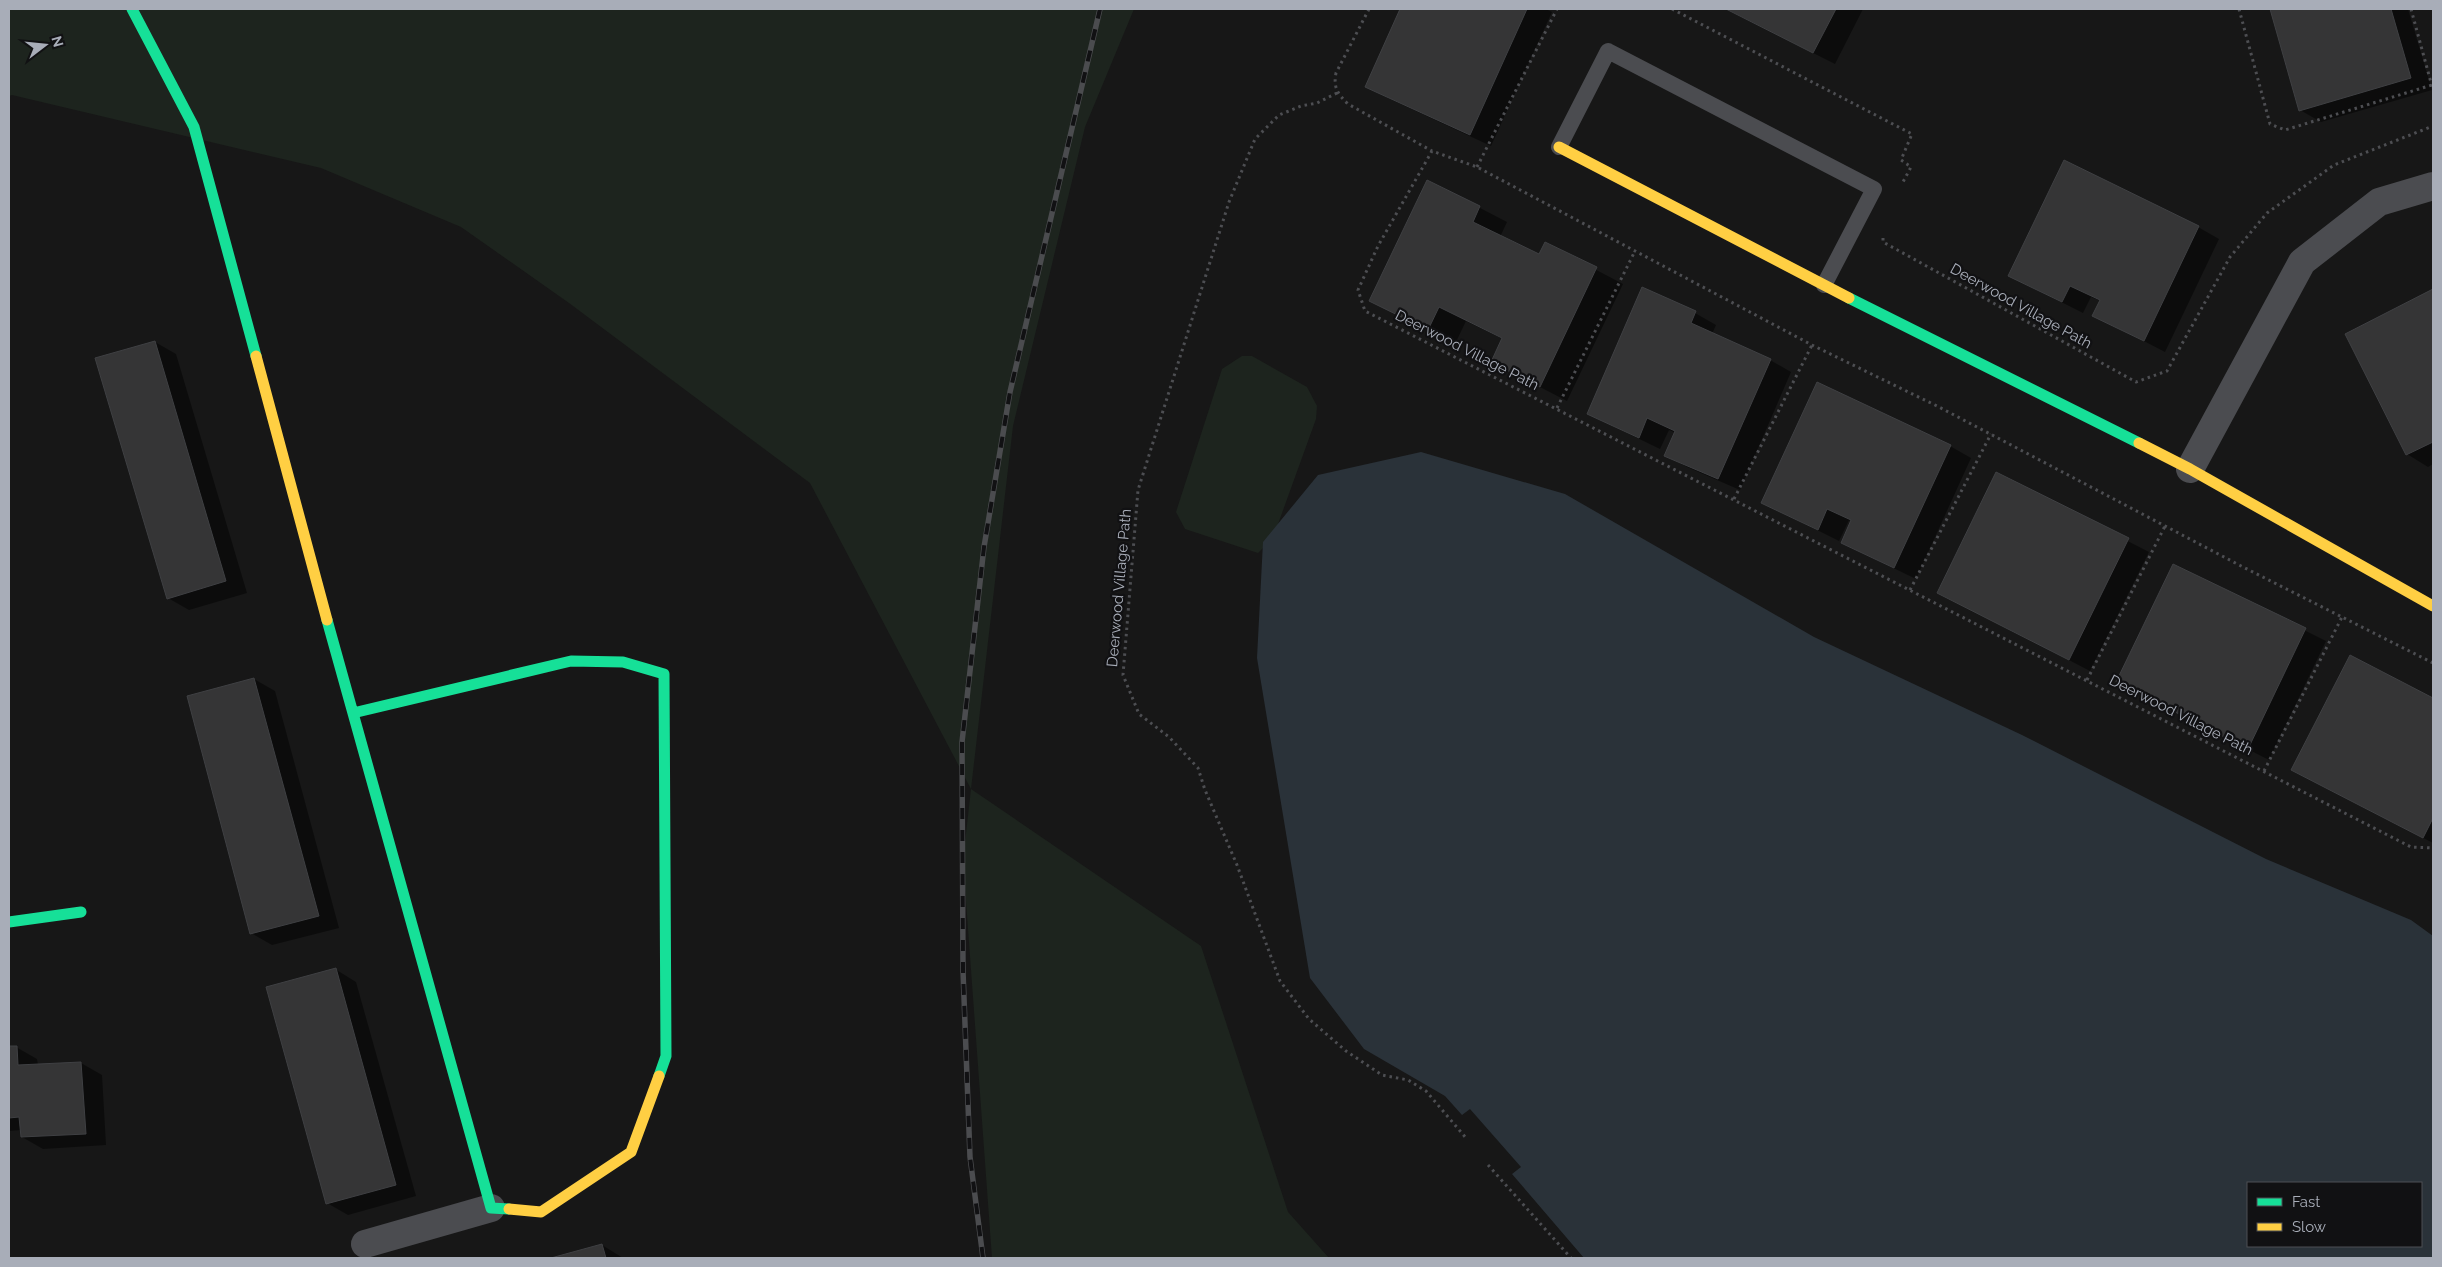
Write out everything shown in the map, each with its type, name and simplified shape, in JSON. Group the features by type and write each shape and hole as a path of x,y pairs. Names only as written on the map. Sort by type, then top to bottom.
{"street":[{"path":"132,9 194,128 491,1208"},
{"path":"1559,147 1824,285 2190,469 2433,606"},
{"path":"2190,469 2302,262 2379,202 2433,186"},
{"path":"354,714 571,661 623,662 664,674 666,1056 631,1152 541,1212 491,1208 365,1244"},
{"path":"9,922 81,912"}],"lane":[{"path":"1559,147 1608,51 1874,189 1824,285"}],"path":[{"path":"1369,9 1336,73 1334,82 1337,93 1348,104 1432,151 1477,167 1812,344 1991,434 2165,526 2433,663"},
{"path":"1477,167 1557,9"},
{"path":"1672,9 1912,134 1901,160 1911,167 1902,184"},
{"path":"2239,9 2270,124 2285,130 2432,85"},
{"path":"2411,9 2433,90"},
{"name":"Deerwood Village Path","path":"1337,93 1317,103 1301,106 1279,115 1255,139 1229,202 1138,490 1122,675 1139,714 1169,736 1198,768 1213,810 1237,865 1280,981 1308,1019 1346,1051 1382,1075 1408,1080 1426,1091 1466,1138"},
{"name":"Deerwood Village Path","path":"1882,234 1883,242 2136,382 2167,371 2230,257 2267,214 2334,165 2433,126"},
{"name":"Deerwood Village Path","path":"1432,151 1378,246 1358,290 1366,311 2411,846 2433,848"},
{"path":"1557,408 1635,251"},
{"path":"1734,499 1812,344"},
{"path":"1910,590 1991,434"},
{"name":"Deerwood Village Path","path":"2087,680 2165,526"},
{"name":"Deerwood Village Path","path":"2264,771 2342,617"},
{"path":"1488,1165 1571,1258"}],"shaded area":[{"path":"9,9 1134,9 1085,127 1013,426 971,789 810,483 569,303 461,227 321,168 12,95 9,96"},
{"path":"1242,356 1252,356 1307,387 1317,406 1316,419 1273,538 1258,553 1185,529 1176,512 1222,369"},
{"path":"1421,452 1565,494 1814,637 2022,735 2266,859 2411,920 2433,936 2433,1258 1584,1258 1512,1174 1521,1167 1470,1109 1462,1115 1445,1096 1364,1049 1310,978 1257,658 1263,542 1318,475"},
{"path":"971,789 1201,946 1288,1212 1329,1258 992,1258 963,860"}],"building":[{"path":"1400,9 1527,9 1470,135 1365,87"},
{"path":"1726,9 1836,9 1813,53"},
{"path":"2270,9 2391,9 2411,78 2299,111"},
{"path":"2064,160 2199,226 2144,341 2092,316 2100,300 2070,286 2062,302 2008,276"},
{"path":"1427,180 1480,206 1473,222 1539,254 1545,242 1597,267 1540,387 1491,362 1502,338 1439,307 1428,330 1369,301"},
{"path":"1642,287 1696,311 1691,323 1771,359 1718,479 1664,456 1675,431 1647,418 1639,438 1587,414"},
{"path":"2433,289 2433,442 2406,455 2345,334"},
{"path":"155,341 226,581 167,599 95,358"},
{"path":"1817,382 1951,445 1894,568 1841,543 1851,520 1827,509 1818,530 1761,503"},
{"path":"1996,472 2129,538 2069,660 1937,593"},
{"path":"2173,564 2306,628 2248,749 2116,682"},
{"path":"2350,655 2433,698 2433,818 2423,838 2291,770"},
{"path":"254,678 319,916 250,934 187,696"},
{"path":"336,968 396,1185 326,1204 266,987"},
{"path":"9,1046 17,1046 18,1065 81,1062 86,1134 21,1137 19,1117 9,1118"},
{"path":"602,1244 606,1258 551,1258"}],"railway":[{"path":"983,1258 970,1157 963,971 962,742 984,547 1010,392 1100,9"}],"traffic: fast":[{"path":"132,9 194,127 256,356"},
{"path":"1849,298 2139,443"},
{"path":"327,620 491,1208 509,1209"},
{"path":"353,713 571,661 623,662 664,674 666,1056 659,1076"},
{"path":"9,922 81,912"}],"traffic: slow":[{"path":"1559,147 1849,298"},
{"path":"256,356 327,620"},
{"path":"2139,443 2190,469 2433,606"},
{"path":"509,1209 541,1212 631,1152 659,1076"}]}
